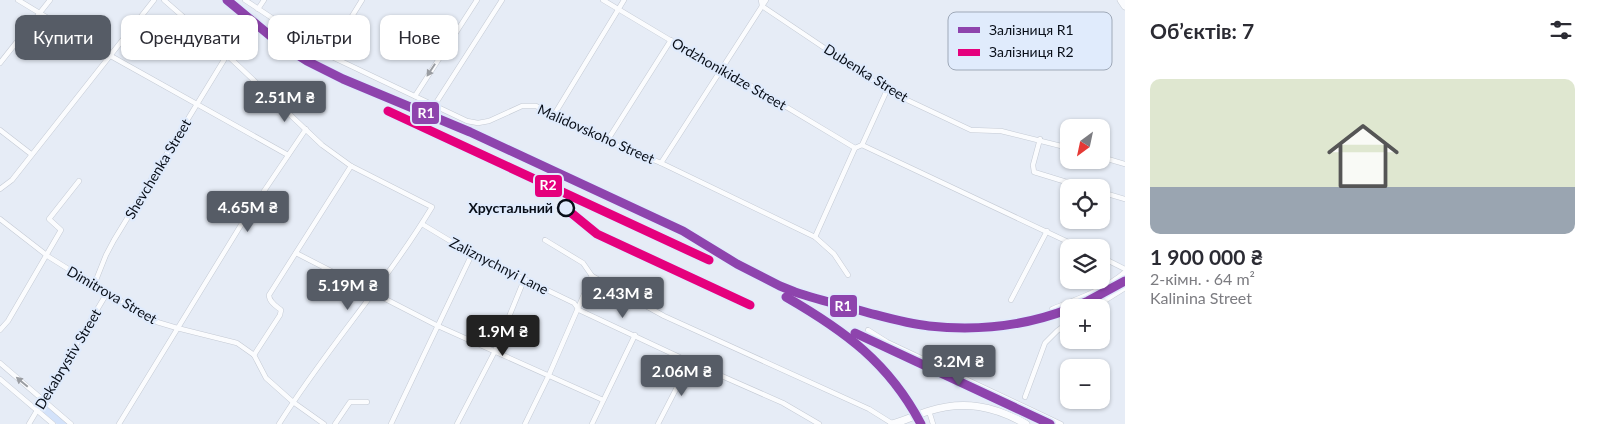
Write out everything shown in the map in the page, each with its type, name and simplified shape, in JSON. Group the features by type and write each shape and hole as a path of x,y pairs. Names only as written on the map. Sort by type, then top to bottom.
{"main road":[{"path":"1121,0 1125,6"},
{"path":"893,424 943,407 970,405 1001,411 1026,424"}],"street":[{"path":"18,0 43,15"},
{"path":"0,63 50,0"},
{"path":"111,54 154,0"},
{"path":"164,0 181,15"},
{"name":"Malidovskoho Street","path":"246,0 268,16"},
{"path":"258,9 264,0"},
{"path":"353,15 362,0"},
{"path":"415,96 477,0"},
{"path":"434,106 502,0"},
{"name":"Ordzhonikidze Street","path":"603,0 855,148"},
{"path":"554,115 624,0"},
{"path":"761,0 762,6"},
{"path":"661,163 766,0"},
{"name":"Dubenka Street","path":"762,6 887,90 971,130 1001,130 1060,145"},
{"path":"606,140 671,40"},
{"path":"111,56 288,155"},
{"path":"0,189 12,180 106,60"},
{"name":"Shevchenka Street","path":"94,285 114,240 225,60"},
{"path":"233,60 322,145 351,166 432,207 422,224 279,424"},
{"name":"Malidovskoho Street","path":"339,60 467,121 478,123 489,121 522,106 536,106 606,140 661,163 815,237 834,254 848,275"},
{"path":"815,237 855,148 862,145 887,90"},
{"path":"118,424 241,226 306,129"},
{"path":"0,130 31,154"},
{"path":"1040,139 1034,172 1060,180"},
{"path":"862,145 1063,239"},
{"path":"1110,160 1125,164"},
{"path":"324,424 293,402 266,378 254,355 280,315 281,310 273,304 269,295 351,166"},
{"path":"0,330 8,322 61,230 49,219 79,181"},
{"path":"1110,195 1125,199"},
{"name":"Dimitrova Street","path":"0,219 46,254 157,322 238,343 254,355"},
{"name":"Zaliznychnyi Lane","path":"422,224 472,254 574,303 579,310 783,403 819,424"},
{"path":"1011,300 1047,231"},
{"path":"545,240 583,263 592,276 664,316 869,409 893,424"},
{"path":"296,253 438,326 603,400"},
{"path":"391,424 472,254"},
{"path":"1052,309 1114,282 1125,270 1110,262"},
{"path":"525,424 579,310 592,276"},
{"path":"457,424 495,351 524,280"},
{"path":"1107,299 1125,288"},
{"name":"Dekabrystiv Street","path":"29,424 107,293"},
{"path":"1025,397 1045,343 1060,328"},
{"path":"868,330 887,342 1060,424"},
{"path":"592,424 635,335"},
{"path":"658,424 690,362"},
{"path":"0,363 71,424"},
{"path":"0,379 53,424"},
{"path":"335,424 350,402 366,402"},
{"path":"929,411 933,424"}],"shaded area":[{"path":"47,406 68,424 57,424 43,412 43,408"}],"rail line":[{"name":"R1","path":"227,0 279,43 307,61 343,79 470,132 683,231 737,264 795,292 899,321 947,327 1000,326 1035,320 1060,312"},
{"name":"R2","path":"388,111 709,260"},
{"name":"R2","path":"564,207 597,234 750,305"},
{"name":"R1","path":"1092,299 1125,281"},
{"name":"R1","path":"786,297 827,323 864,350 895,383 921,424"},
{"name":"R1","path":"855,333 1050,424"}],"place":[{"name":"Хрустальний","path":"566,208"}]}
